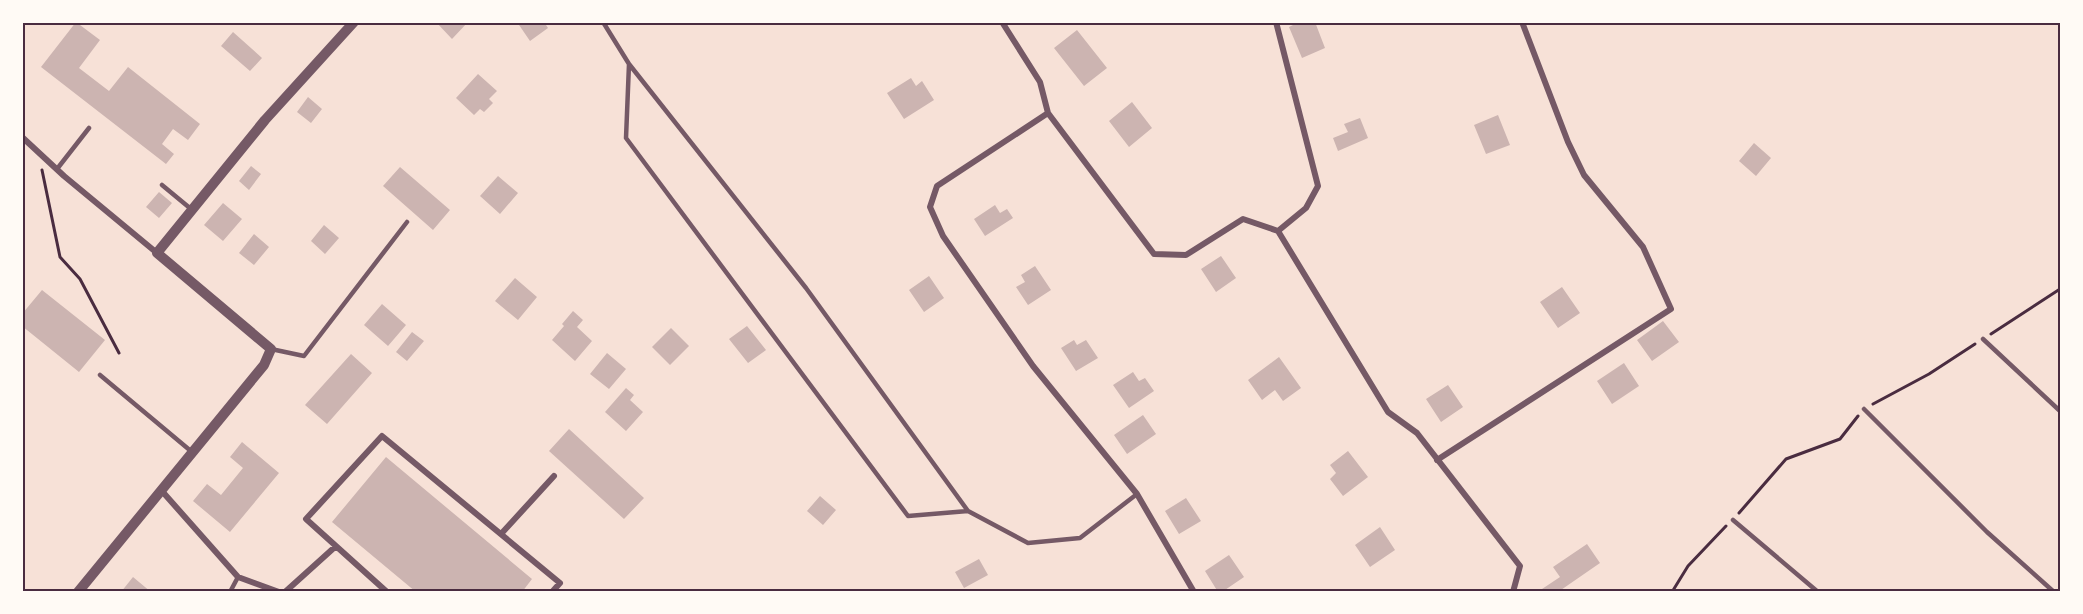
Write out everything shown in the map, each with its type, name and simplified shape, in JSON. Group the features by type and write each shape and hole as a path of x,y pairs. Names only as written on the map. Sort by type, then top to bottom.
{"street":[{"path":"158,253 264,120 354,22"},
{"path":"1002,22 1040,82 1048,112 1154,254 1186,255 1243,219 1278,231 1388,412 1416,434 1520,566 1513,591"},
{"path":"1276,22 1318,186 1306,208 1278,231"},
{"path":"1437,460 1671,309 1643,248 1584,175 1568,142 1522,22"},
{"path":"1048,112 937,186 930,207 943,236 1033,366 1137,494 1194,591"},
{"path":"22,137 57,170 271,349 264,365 78,591"},
{"path":"387,591 306,519 382,436 560,583 552,591"},
{"path":"501,534 554,476"},
{"path":"161,490 238,577 279,591"},
{"path":"285,591 336,546"}],"lane":[{"path":"603,22 629,64 806,288 968,512 1028,543 1080,538 1137,494"},
{"path":"629,64 626,138 908,516 968,512"},
{"path":"57,170 89,128"},
{"path":"162,185 191,209"},
{"path":"271,349 304,356 406,222"},
{"path":"1983,339 2061,411"},
{"path":"100,375 192,452"},
{"path":"1864,409 1987,532 2054,591"},
{"path":"1733,520 1818,591"},
{"path":"230,591 238,577"}],"path":[{"path":"42,167 60,257 80,279 119,352"},
{"path":"1672,591 1688,566 1733,520 1786,459 1840,439 1864,409 1929,374 2061,289"}],"building":[{"path":"76,22 100,40 79,68 109,91 128,67 200,124 188,140 173,129 162,144 174,154 166,164 41,67"},
{"path":"436,22 468,22 452,39"},
{"path":"517,22 544,22 548,28 530,41"},
{"path":"1299,22 1315,22 1325,48 1302,58 1289,27"},
{"path":"1077,30 1107,68 1084,86 1054,48"},
{"path":"233,32 262,58 250,71 221,46"},
{"path":"478,74 497,91 489,99 493,103 484,112 480,109 474,115 456,98"},
{"path":"911,78 916,86 922,81 934,100 904,119 887,93"},
{"path":"308,97 322,109 311,123 297,112"},
{"path":"1132,102 1152,128 1129,147 1109,121"},
{"path":"1498,115 1510,145 1486,154 1474,125"},
{"path":"1360,118 1368,138 1338,151 1333,138 1348,132 1344,124"},
{"path":"1754,143 1771,158 1756,176 1739,161"},
{"path":"251,166 261,174 249,190 239,181"},
{"path":"400,167 450,210 433,230 383,186"},
{"path":"498,176 518,193 500,214 480,196"},
{"path":"159,192 172,203 159,218 146,207"},
{"path":"223,203 242,219 223,241 204,225"},
{"path":"995,205 1000,213 1007,209 1013,218 985,236 974,219"},
{"path":"324,225 339,238 325,254 311,241"},
{"path":"254,234 269,247 254,265 239,253"},
{"path":"1221,256 1236,278 1216,292 1201,269"},
{"path":"1035,266 1051,290 1028,305 1016,287 1025,282 1021,275"},
{"path":"929,276 944,298 924,312 909,290"},
{"path":"515,278 537,297 518,320 495,301"},
{"path":"1562,287 1580,313 1558,328 1540,302"},
{"path":"42,290 105,340 79,372 22,326 22,314"},
{"path":"382,304 406,325 388,346 364,325"},
{"path":"573,311 583,320 577,327 592,341 575,361 552,340"},
{"path":"1663,321 1679,342 1652,361 1637,340"},
{"path":"747,326 766,350 748,363 729,339"},
{"path":"671,328 689,346 670,365 652,347"},
{"path":"412,332 424,341 407,361 396,352"},
{"path":"1074,340 1077,345 1086,340 1098,358 1076,371 1061,348"},
{"path":"607,353 626,369 609,389 590,374"},
{"path":"351,354 372,373 327,424 305,405"},
{"path":"1279,357 1301,388 1283,401 1275,390 1262,400 1248,380"},
{"path":"1624,363 1639,386 1612,404 1597,381"},
{"path":"1133,372 1139,381 1145,378 1154,391 1129,408 1113,385"},
{"path":"1448,385 1463,407 1441,422 1426,399"},
{"path":"626,388 634,395 630,400 643,412 626,431 605,412"},
{"path":"1143,415 1156,434 1127,454 1114,435"},
{"path":"569,429 644,498 624,519 549,451"},
{"path":"242,442 279,473 230,532 193,501 207,484 221,495 243,468 230,457"},
{"path":"1348,451 1368,477 1343,496 1330,479 1336,473 1330,465"},
{"path":"386,457 532,579 522,592 416,592 332,522"},
{"path":"820,496 836,510 823,525 807,511"},
{"path":"1186,498 1201,521 1179,534 1165,511"},
{"path":"1380,527 1395,550 1370,567 1355,545"},
{"path":"1587,544 1600,563 1558,592 1543,592 1542,589 1560,577 1553,567"},
{"path":"1229,555 1244,577 1222,592 1218,592 1205,571"},
{"path":"979,559 988,575 964,588 955,572"},
{"path":"133,577 151,592 121,592"}]}
